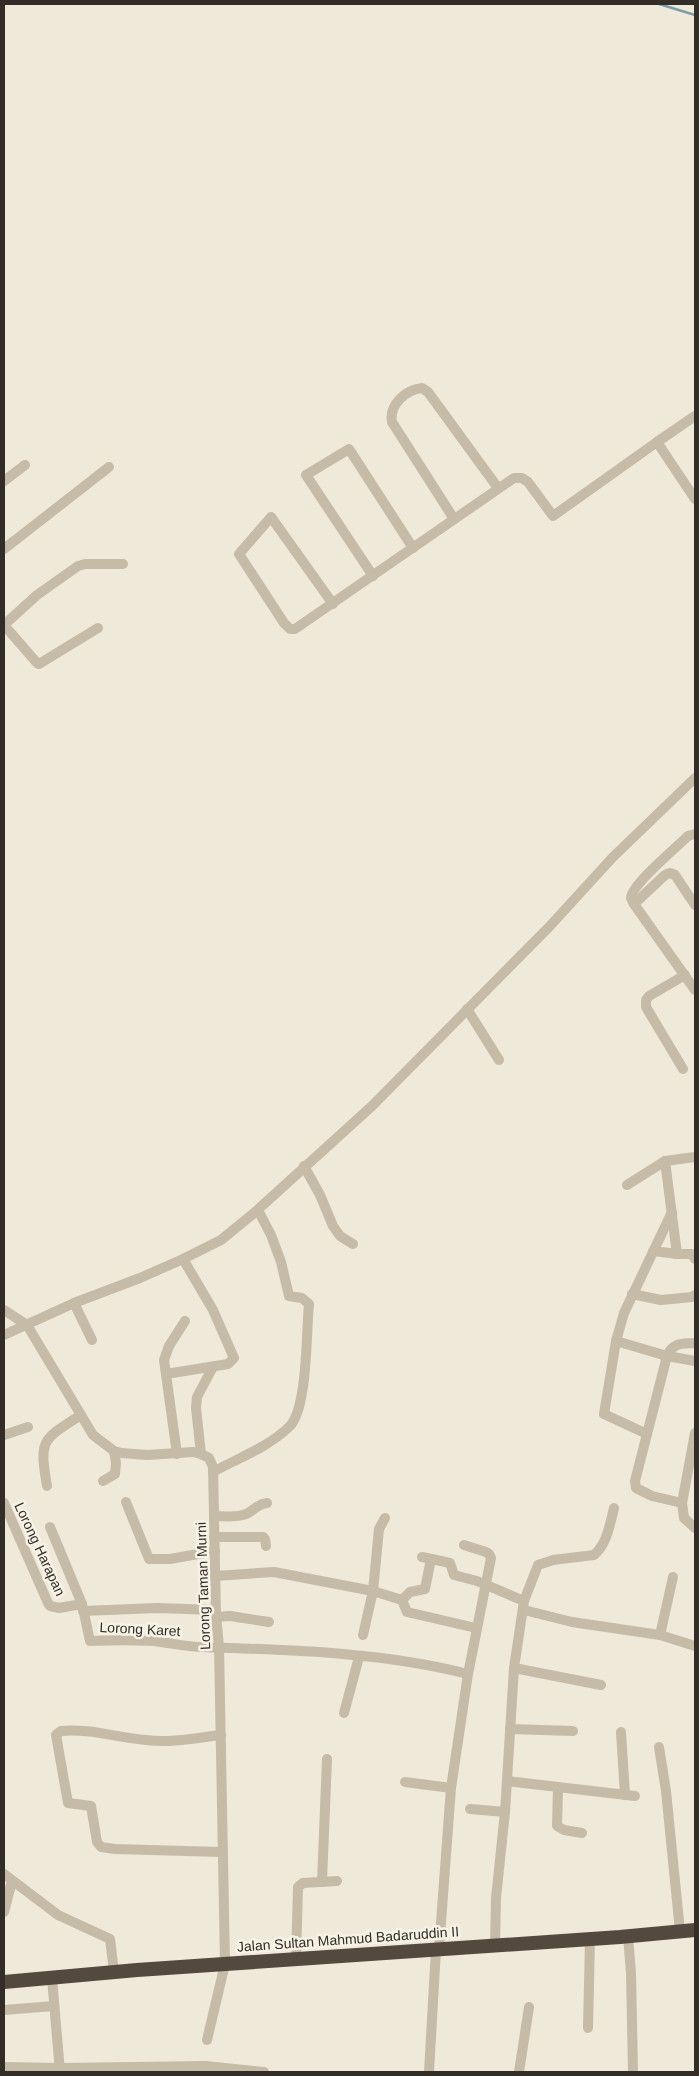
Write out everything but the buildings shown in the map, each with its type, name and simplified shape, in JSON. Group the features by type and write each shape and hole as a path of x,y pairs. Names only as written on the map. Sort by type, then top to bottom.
{"highway":[{"name":"Jalan Sultan Mahmud Badaruddin II","path":"4,1982 114,1972 695,1930"}],"street":[{"path":"454,519 392,422 393,408 406,394 415,389 422,388 428,392 498,488"},
{"path":"333,604 271,517 239,554 284,623 290,629 295,629 333,604 514,478 522,478 528,482 553,516 695,416"},
{"path":"657,442 695,499"},
{"path":"373,576 306,475 349,449 413,548"},
{"path":"4,481 25,465"},
{"path":"4,549 109,467"},
{"path":"98,628 39,664 4,625 37,595 78,566 85,564 123,564"},
{"path":"4,1335 74,1303 140,1278 221,1240 258,1210 304,1166 372,1106 549,927 613,857 695,778"},
{"path":"695,834 688,836 650,872 632,892 630,898 695,990"},
{"path":"634,904 665,875 670,873 675,875 695,905"},
{"path":"682,1069 646,1007 646,1000 649,996 685,975"},
{"path":"467,1009 499,1060"},
{"path":"628,1185 665,1161 695,1157"},
{"path":"665,1161 677,1254"},
{"path":"304,1166 320,1195 333,1226 340,1236 353,1244"},
{"path":"4,1310 27,1325 93,1435 114,1451 147,1455 193,1452 201,1454 209,1458 213,1472 266,1445 289,1427 299,1411 310,1304 302,1298 289,1296 281,1262 271,1235 258,1210"},
{"path":"647,1434 604,1414 616,1341 624,1313 672,1212"},
{"path":"653,1251 692,1254 695,1259"},
{"path":"166,1374 212,1367 232,1362 234,1358 213,1310 183,1259"},
{"path":"632,1294 661,1300 692,1298 695,1295"},
{"path":"74,1303 92,1340"},
{"path":"177,1454 164,1360 166,1353 185,1321"},
{"path":"616,1341 667,1356 695,1361"},
{"path":"682,1503 652,1496 636,1488 635,1481 667,1356 671,1348 695,1343"},
{"path":"201,1454 196,1408 197,1397 212,1367"},
{"path":"47,1486 42,1458 47,1442 51,1435 81,1415"},
{"path":"4,1435 28,1427"},
{"path":"695,1433 682,1503 684,1518 695,1528"},
{"path":"103,1481 115,1474 114,1451"},
{"name":"Lorong Taman Murni","path":"207,2040 225,1964 221,1852 219,1647 216,1614 213,1472"},
{"path":"126,1502 149,1559 170,1559 215,1551"},
{"name":"Lorong Harapan","path":"4,1503 50,1606 83,1608"},
{"path":"214,1516 243,1515 257,1505 267,1503"},
{"path":"495,1945 496,1898 505,1812 514,1668 524,1605 538,1565 553,1560 594,1555 598,1552 604,1544 614,1508"},
{"path":"363,1635 373,1592 378,1534 385,1518"},
{"path":"50,1527 83,1608 157,1608 268,1622"},
{"path":"214,1537 263,1536 266,1546"},
{"path":"430,2072 437,1949 451,1788 476,1628 491,1558 489,1554 464,1545"},
{"path":"402,1600 410,1592 424,1589 427,1558 450,1563 454,1575 486,1584 524,1605 572,1622 660,1635 695,1646"},
{"path":"215,1576 274,1572 373,1592 402,1600"},
{"path":"660,1635 673,1577"},
{"path":"402,1600 407,1612 476,1628"},
{"name":"Lorong Karet","path":"83,1608 90,1641 155,1642 203,1647 244,1647 438,1666 468,1674"},
{"path":"344,1713 358,1657"},
{"path":"514,1668 601,1685"},
{"path":"510,1729 574,1731"},
{"path":"221,1736 180,1740 147,1740 79,1731 60,1731 56,1735 68,1803 91,1806 97,1842 101,1847 221,1852"},
{"path":"507,1782 630,1796 621,1732"},
{"path":"659,1747 666,1792 680,1932"},
{"path":"322,1882 327,1759"},
{"path":"405,1782 451,1788"},
{"path":"558,1787 557,1826 564,1830 582,1833"},
{"path":"470,1808 505,1812"},
{"path":"4,1874 58,1915 110,1939 114,1972"},
{"path":"4,1912 12,1881"},
{"path":"296,1960 298,1887 303,1883 337,1881"},
{"path":"628,1936 631,1973 632,2072"},
{"path":"588,2028 590,1938"},
{"path":"52,1978 60,2070"},
{"path":"4,2010 54,2006"},
{"path":"519,2072 529,2007"},
{"path":"4,2067 60,2070 206,2066 234,2071 264,2072"}],"waterway":[{"path":"659,4 695,15"}]}
